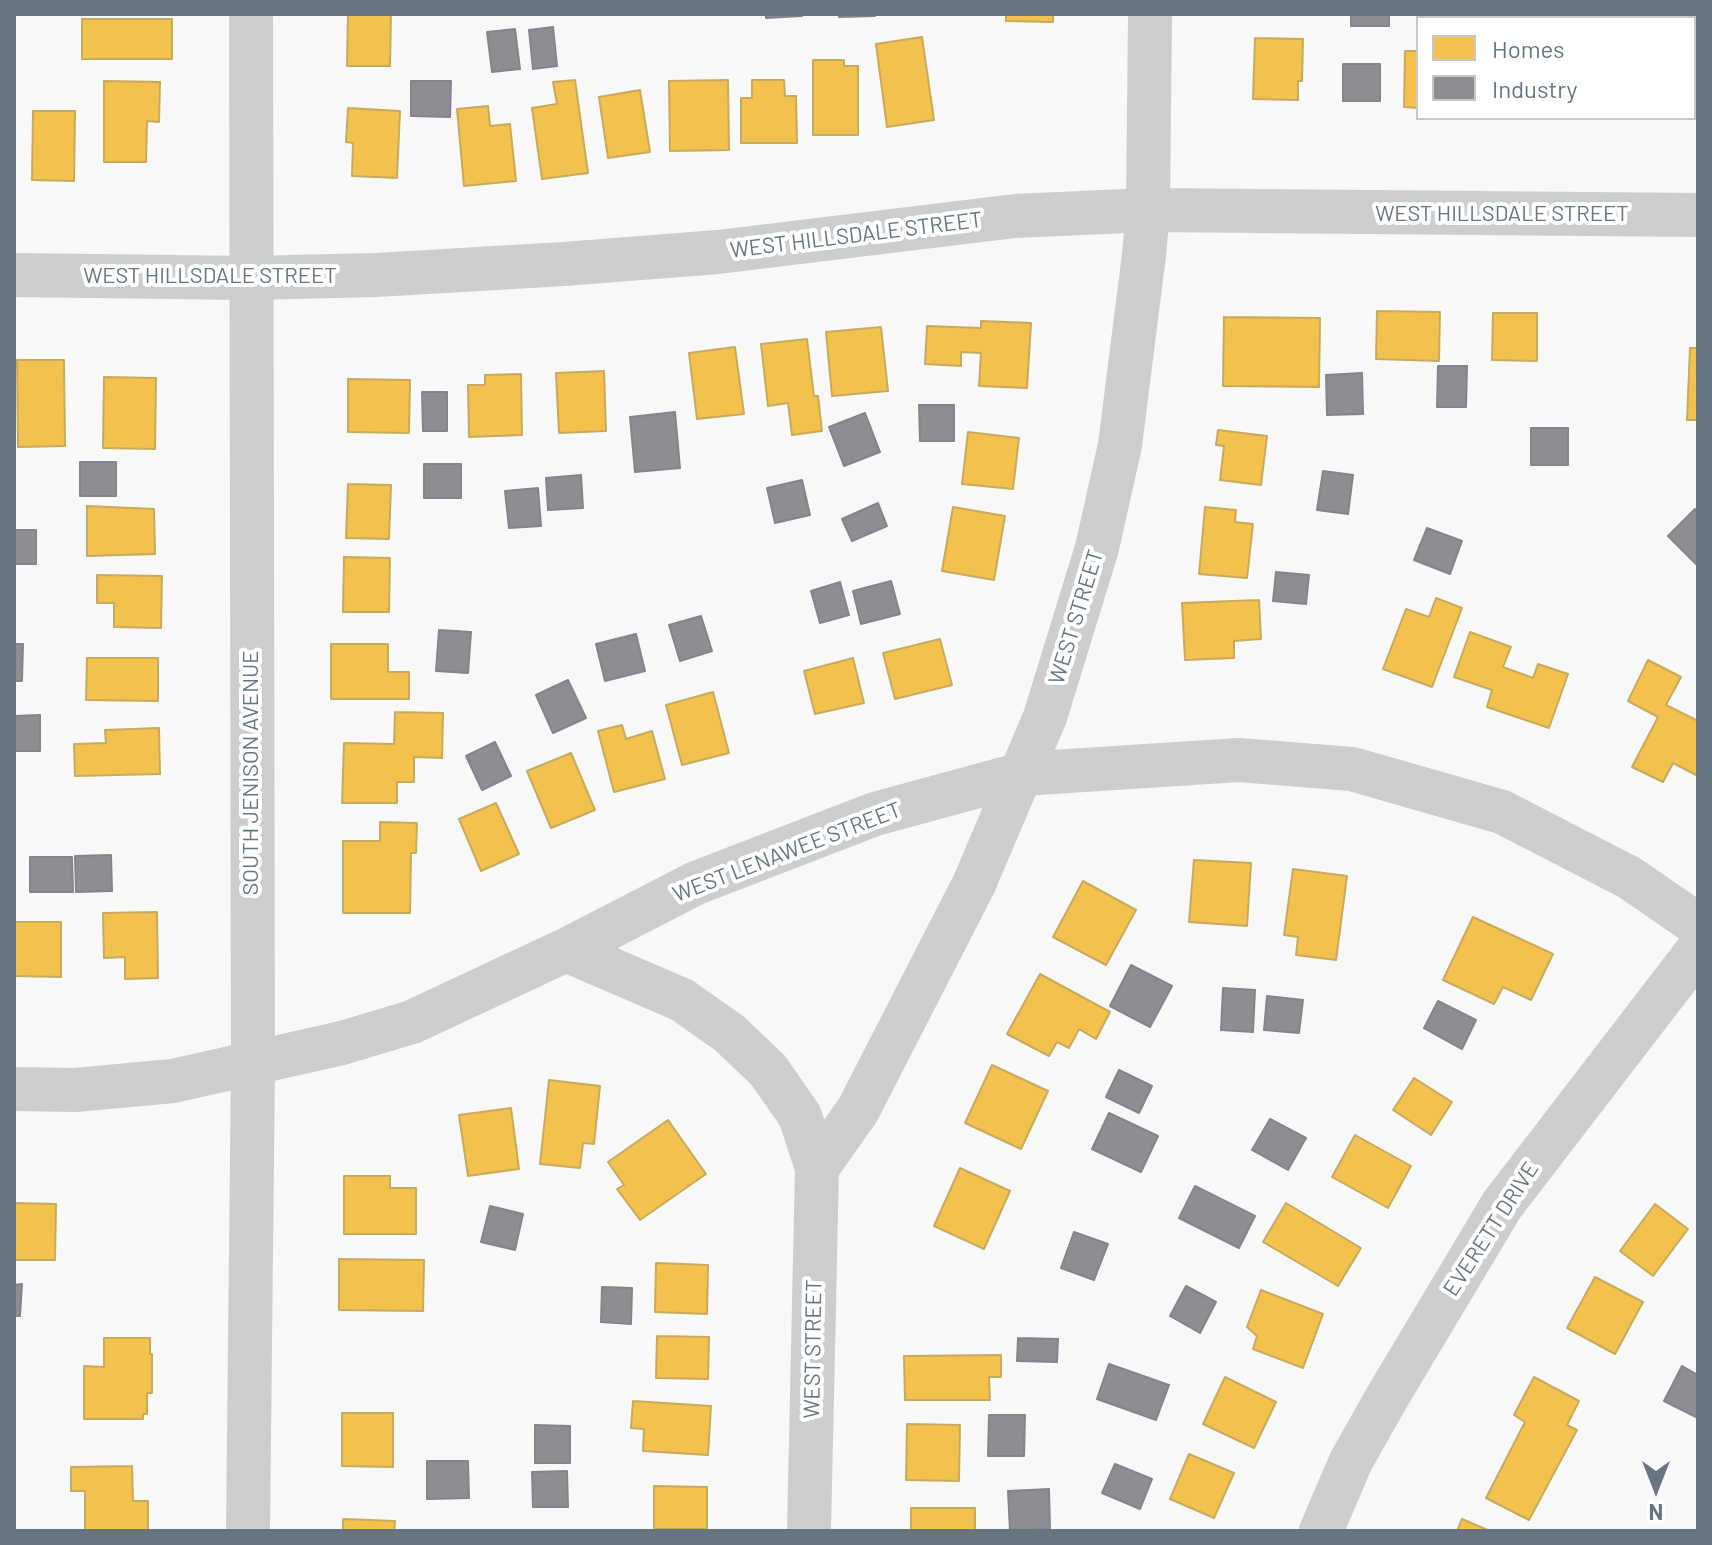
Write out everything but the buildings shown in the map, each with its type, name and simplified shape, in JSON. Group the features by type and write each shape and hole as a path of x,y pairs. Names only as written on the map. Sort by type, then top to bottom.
{"street":[{"name":"SOUTH JENISON AVENUE","path":"248,1531 253,1064 251,14"},
{"name":"WEST STREET","path":"817,1168 858,1110 974,884 1022,774 1054,689 1097,548 1120,445 1148,210 1150,14"},
{"name":"WEST HILLSDALE STREET","path":"14,275 250,278 376,275 718,252 1015,216 1148,210 1698,215"},
{"name":"WEST LENAWEE STREET","path":"14,1089 75,1090 173,1081 342,1043 412,1022 566,950 696,883 875,814 1022,774 1239,760 1352,769 1502,812 1630,878 1698,925"},
{"name":"WEST STREET","path":"566,950 682,1000 729,1033 768,1070 800,1116 817,1168 809,1531"},
{"name":"EVERETT DRIVE","path":"1321,1531 1351,1461 1502,1205 1698,950"}]}
